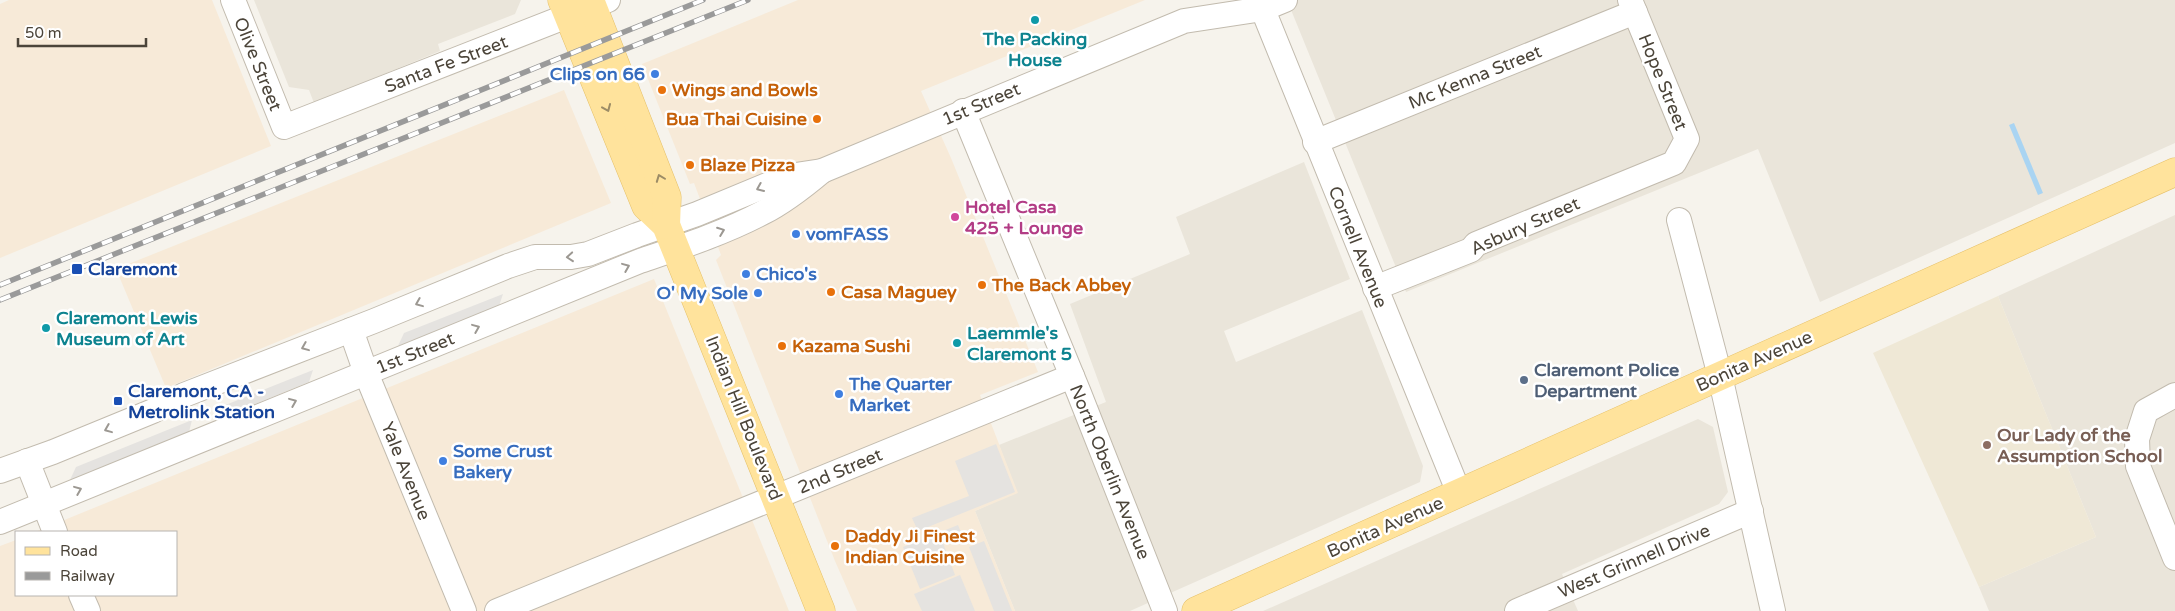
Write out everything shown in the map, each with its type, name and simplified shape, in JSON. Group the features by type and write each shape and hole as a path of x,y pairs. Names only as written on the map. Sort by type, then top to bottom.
{"main road":[{"path":"584,4 646,206 671,237"},
{"name":"Bonita Avenue","path":"1196,611 2175,172"},
{"name":"Indian Hill Boulevard","path":"671,237 822,611"}],"street":[{"name":"Olive Street","path":"232,0 284,127"},
{"name":"1st Street","path":"0,471 153,411 184,395 508,266 535,258 571,258 671,237 764,213 796,193 822,171 963,111 1184,21 1285,0"},
{"name":"Santa Fe Street","path":"284,127 584,4"},
{"name":"Cornell Avenue","path":"1261,4 1315,142 1459,493"},
{"name":"Mc Kenna Street","path":"1315,142 1633,6"},
{"name":"Hope Street","path":"1633,6 1687,139 1674,163"},
{"name":"North Oberlin Avenue","path":"963,111 1072,376 1165,611"},
{"name":"Asbury Street","path":"1375,288 1471,250 1476,244 1674,163"},
{"path":"1680,220 1720,376 1750,511 1782,609"},
{"name":"1st Street","path":"0,522 366,373 671,237"},
{"name":"Yale Avenue","path":"351,330 366,373 464,611"},
{"name":"2nd Street","path":"497,611 1072,376"},
{"path":"2175,395 2146,411 2137,438 2138,466 2175,558"},
{"path":"27,461 55,531"},
{"name":"West Grinnell Drive","path":"1517,611 1750,511"},
{"path":"81,596 88,611"}],"shaded area":[{"path":"9,0 212,0 271,146 0,258 0,4"},
{"path":"254,0 521,0 515,14 438,44 440,51 314,103 309,90 289,87"},
{"path":"798,0 1145,0 921,91 951,158 1038,372 980,395 1018,493 975,511 1015,611 857,611 835,561 716,260 721,255 694,183 690,184 642,64"},
{"path":"1287,0 2175,0 2175,143 1820,302 1758,149 1406,292"},
{"path":"564,90 611,203 166,388 116,269"},
{"path":"1304,162 1350,279 1224,331 1236,362 1362,310 1423,466 1420,482 1130,611 1015,611 975,511 1017,492 999,445 1106,402 1070,304 1190,254 1176,217"},
{"path":"2175,215 2175,611 1989,611 1979,587 2096,537 1998,296"},
{"path":"654,279 789,611 0,611 0,546 15,540 15,596 178,596 178,531 37,531"},
{"path":"503,294 499,306 398,346 404,333"},
{"name":"Our Lady of the Assumption School","path":"1998,296 2096,537 1979,587 1873,353"},
{"path":"313,370 309,382 216,420 223,406"},
{"path":"1698,419 1713,427 1728,492 1719,504 1562,574 1578,611 1263,611"},
{"path":"192,420 189,432 70,480 76,467"},
{"path":"996,444 1015,492 918,531 912,518 969,496 955,461"},
{"path":"958,525 962,535 943,543 955,575 920,589 903,547"},
{"path":"984,541 1012,611 994,611 969,547"},
{"path":"960,575 975,611 922,611 914,594"}],"water":[{"path":"2014,123 2043,193 2038,195 2009,125"}],"railway":[{"path":"0,285 703,0"},
{"path":"0,300 748,0"}],"place":[{"name":"The Packing House","path":"1035,20"},
{"name":"Clips on 66","path":"655,74"},
{"name":"Wings and Bowls","path":"662,90"},
{"name":"Bua Thai Cuisine","path":"817,119"},
{"name":"Blaze Pizza","path":"690,165"},
{"name":"Hotel Casa 425 + Lounge","path":"955,217"},
{"name":"vomFASS","path":"796,234"},
{"name":"Claremont","path":"77,269"},
{"name":"Chico's","path":"746,274"},
{"name":"The Back Abbey","path":"982,285"},
{"name":"Casa Maguey","path":"831,292"},
{"name":"O' My Sole","path":"758,293"},
{"name":"Claremont Lewis Museum of Art","path":"46,328"},
{"name":"Laemmle's Claremont 5","path":"957,343"},
{"name":"Kazama Sushi","path":"782,346"},
{"name":"Claremont Police Department","path":"1524,380"},
{"name":"The Quarter Market","path":"839,394"},
{"name":"Claremont, CA - Metrolink Station","path":"118,401"},
{"name":"Our Lady of the Assumption School","path":"1987,445"},
{"name":"Some Crust Bakery","path":"443,461"},
{"name":"Daddy Ji Finest Indian Cuisine","path":"835,546"}]}
